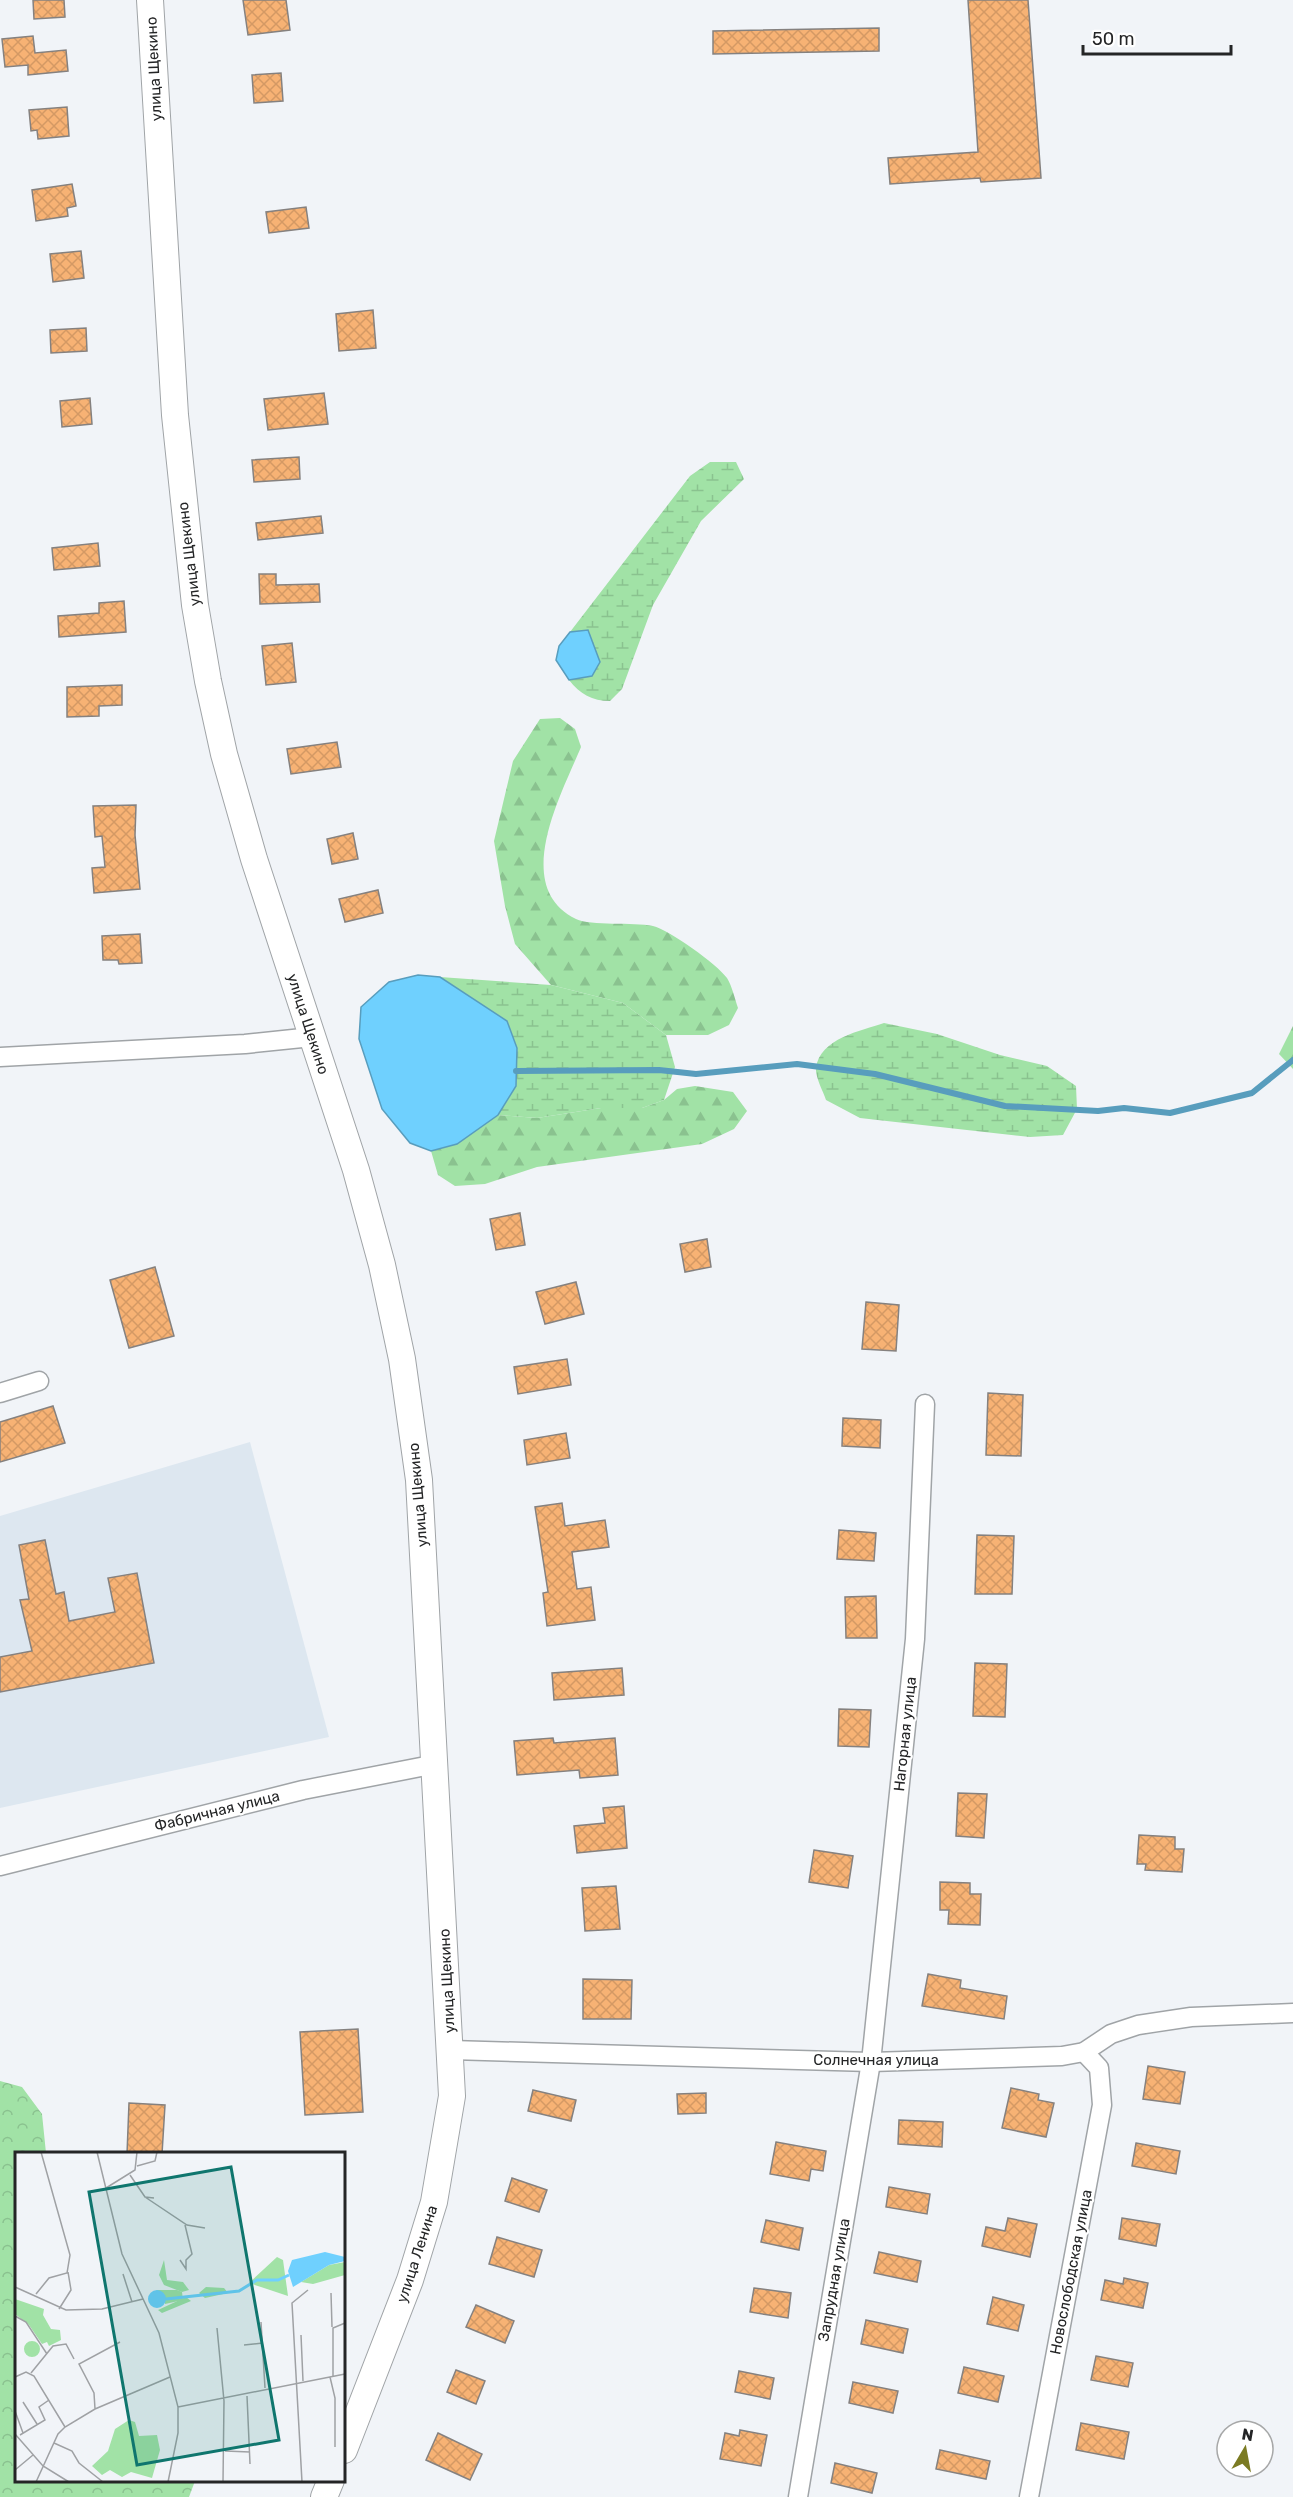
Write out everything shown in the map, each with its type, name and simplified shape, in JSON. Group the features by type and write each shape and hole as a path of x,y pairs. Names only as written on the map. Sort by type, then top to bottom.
{"main road":[{"name":"улица Щекино","path":"150,0 175,415 195,605 224,754 254,859 362,1191 382,1265 402,1359 418,1480 451,2050"},
{"name":"улица Ленина","path":"345,2447 406,2290 434,2202 452,2096 451,2050"},
{"path":"324,2497 331,2482"}],"street":[{"path":"0,1057 245,1044 312,1037"},
{"path":"0,1393 39,1381"},
{"name":"Нагорная улица","path":"871,2062 915,1639 925,1404"},
{"name":"Фабричная улица","path":"0,1866 303,1790 436,1764"},
{"name":"Солнечная улица","path":"451,2050 871,2062 1062,2056 1084,2052 1111,2034 1138,2025 1191,2018 1293,2013"},
{"name":"Новослободская улица","path":"1029,2497 1102,2105 1099,2068 1084,2052"},
{"name":"Запрудная улица","path":"798,2497 871,2062"}],"shaded area":[{"path":"250,1442 329,1737 0,1808 0,1516"}],"green space":[{"path":"710,462 736,462 744,479 701,521 653,605 622,689 610,701 587,696 569,680 592,676 588,630 570,632 690,476"},
{"path":"560,718 575,729 581,747 554,813 547,838 544,863 546,885 556,904 576,919 583,921 653,926 692,948 722,972 729,981 738,1008 729,1025 708,1035 666,1035 623,1003 551,985 515,944 505,906 494,841 513,761 540,719"},
{"path":"440,977 551,985 623,1003 666,1035 675,1067 664,1100 642,1108 601,1108 537,1118 498,1115 516,1086 517,1048 507,1021"},
{"path":"884,1023 937,1034 1000,1055 1047,1066 1076,1086 1077,1109 1063,1135 1030,1137 860,1118 826,1100 816,1068 825,1049 833,1043 853,1033"},
{"path":"1293,1026 1293,1069 1279,1054"},
{"path":"695,1086 733,1092 747,1111 734,1129 702,1144 537,1167 485,1184 455,1186 438,1175 431,1151 457,1144 498,1115 537,1118 601,1108 642,1108 664,1100 677,1089"},
{"path":"0,2081 22,2087 42,2114 46,2152 15,2152 15,2482 195,2482 189,2497 0,2497"}],"water":[{"path":"588,630 600,662 592,676 569,680 556,660 559,646 570,632"},
{"path":"418,975 440,977 507,1021 517,1048 516,1086 498,1115 457,1144 431,1151 410,1143 382,1109 359,1039 361,1007 389,982"}],"building":[{"path":"33,0 64,0 65,17 34,19"},
{"path":"243,0 286,0 290,30 248,35"},
{"path":"968,0 1028,0 1041,178 981,182 980,178 890,184 888,158 978,152"},
{"path":"879,28 879,51 713,54 713,31"},
{"path":"33,36 35,53 66,50 68,71 28,75 28,65 5,67 2,39"},
{"path":"281,73 283,101 254,103 252,75"},
{"path":"67,107 69,136 38,139 37,130 31,131 29,110"},
{"path":"72,184 76,206 67,208 68,216 36,221 32,190"},
{"path":"306,207 309,228 269,233 266,212"},
{"path":"81,251 84,278 53,282 50,254"},
{"path":"373,310 376,348 339,351 336,314"},
{"path":"86,328 87,351 51,353 50,330"},
{"path":"324,393 328,424 268,430 264,399"},
{"path":"90,398 92,424 62,427 60,401"},
{"path":"299,457 300,479 254,482 252,460"},
{"path":"321,516 323,533 258,540 256,523"},
{"path":"98,543 100,566 54,570 52,548"},
{"path":"259,574 276,574 276,585 319,584 320,602 260,604"},
{"path":"124,601 126,632 59,637 58,616 99,613 99,603"},
{"path":"292,643 296,682 266,685 262,646"},
{"path":"122,685 122,705 99,706 99,716 67,717 67,687"},
{"path":"337,742 341,767 291,774 287,749"},
{"path":"136,805 135,835 140,889 94,893 92,868 105,867 102,836 95,837 93,806"},
{"path":"353,833 358,859 332,864 327,839"},
{"path":"378,890 383,913 345,922 339,899"},
{"path":"140,934 142,963 119,964 118,960 103,960 102,936"},
{"path":"520,1213 525,1245 496,1250 490,1219"},
{"path":"707,1239 711,1267 685,1272 680,1244"},
{"path":"155,1267 174,1336 129,1348 110,1280"},
{"path":"576,1282 584,1314 545,1324 536,1292"},
{"path":"866,1302 899,1305 896,1351 862,1349"},
{"path":"567,1359 571,1385 518,1394 514,1367"},
{"path":"988,1393 1023,1395 1021,1456 986,1455"},
{"path":"53,1406 65,1443 0,1462 0,1422"},
{"path":"843,1418 881,1420 880,1448 842,1446"},
{"path":"566,1433 570,1458 527,1465 524,1440"},
{"path":"562,1503 565,1526 605,1520 609,1547 572,1552 577,1589 591,1587 595,1620 547,1626 543,1593 548,1592 535,1507"},
{"path":"839,1530 876,1533 874,1561 837,1559"},
{"path":"977,1535 1014,1536 1012,1594 975,1594"},
{"path":"45,1540 56,1594 64,1592 69,1621 115,1612 108,1578 137,1573 154,1663 0,1692 0,1657 32,1651 20,1600 29,1599 19,1545"},
{"path":"876,1596 877,1638 846,1638 845,1597"},
{"path":"975,1663 1007,1664 1005,1717 973,1716"},
{"path":"622,1668 624,1695 554,1700 552,1673"},
{"path":"839,1709 871,1710 869,1747 838,1746"},
{"path":"553,1738 554,1743 615,1738 618,1775 580,1778 579,1770 517,1775 514,1741"},
{"path":"958,1793 987,1794 984,1838 956,1836"},
{"path":"624,1806 627,1848 577,1853 574,1826 605,1823 603,1808"},
{"path":"1139,1835 1175,1837 1175,1849 1184,1849 1182,1872 1145,1870 1146,1864 1137,1864"},
{"path":"814,1850 853,1856 848,1888 809,1882"},
{"path":"940,1882 970,1883 970,1894 981,1894 980,1925 948,1924 949,1910 940,1910"},
{"path":"616,1886 620,1929 585,1931 582,1888"},
{"path":"928,1974 961,1980 960,1988 1007,1996 1004,2019 922,2006"},
{"path":"583,1979 632,1980 631,2019 583,2019"},
{"path":"358,2029 363,2112 305,2115 300,2032"},
{"path":"1148,2066 1185,2072 1180,2104 1143,2099"},
{"path":"1011,2088 1039,2094 1038,2100 1054,2103 1046,2137 1002,2128"},
{"path":"533,2090 576,2100 571,2121 528,2111"},
{"path":"706,2093 706,2113 678,2114 677,2094"},
{"path":"129,2103 165,2105 162,2152 127,2152"},
{"path":"899,2120 943,2122 942,2147 898,2144"},
{"path":"776,2142 826,2151 823,2171 811,2169 809,2181 770,2174"},
{"path":"1136,2143 1180,2151 1176,2174 1132,2166"},
{"path":"512,2178 547,2190 539,2212 505,2201"},
{"path":"889,2187 930,2194 927,2214 886,2207"},
{"path":"1008,2218 1037,2224 1030,2257 982,2246 986,2227 1005,2231"},
{"path":"1122,2218 1160,2224 1156,2246 1119,2239"},
{"path":"766,2220 803,2228 799,2250 761,2242"},
{"path":"497,2237 542,2250 534,2277 489,2264"},
{"path":"879,2252 921,2261 917,2282 874,2273"},
{"path":"1124,2278 1148,2283 1143,2308 1101,2300 1105,2280 1123,2284"},
{"path":"754,2288 791,2293 788,2318 750,2312"},
{"path":"993,2297 1024,2305 1018,2331 987,2324"},
{"path":"476,2305 514,2321 505,2343 466,2327"},
{"path":"866,2320 908,2329 903,2353 861,2344"},
{"path":"1096,2356 1133,2363 1128,2387 1091,2380"},
{"path":"964,2367 1004,2376 998,2402 958,2393"},
{"path":"456,2370 485,2381 476,2404 447,2392"},
{"path":"739,2371 774,2378 770,2399 735,2392"},
{"path":"853,2382 898,2391 893,2413 849,2403"},
{"path":"1081,2423 1129,2432 1124,2459 1076,2450"},
{"path":"740,2430 767,2435 761,2466 720,2459 725,2433 739,2436"},
{"path":"438,2433 482,2454 470,2480 426,2460"},
{"path":"940,2450 990,2461 986,2479 936,2469"},
{"path":"835,2463 877,2473 872,2493 831,2483"}],"waterway":[{"path":"516,1071 659,1070 696,1074 797,1064 875,1074 1005,1106 1098,1111 1124,1108 1170,1113 1252,1093 1293,1060"}]}
